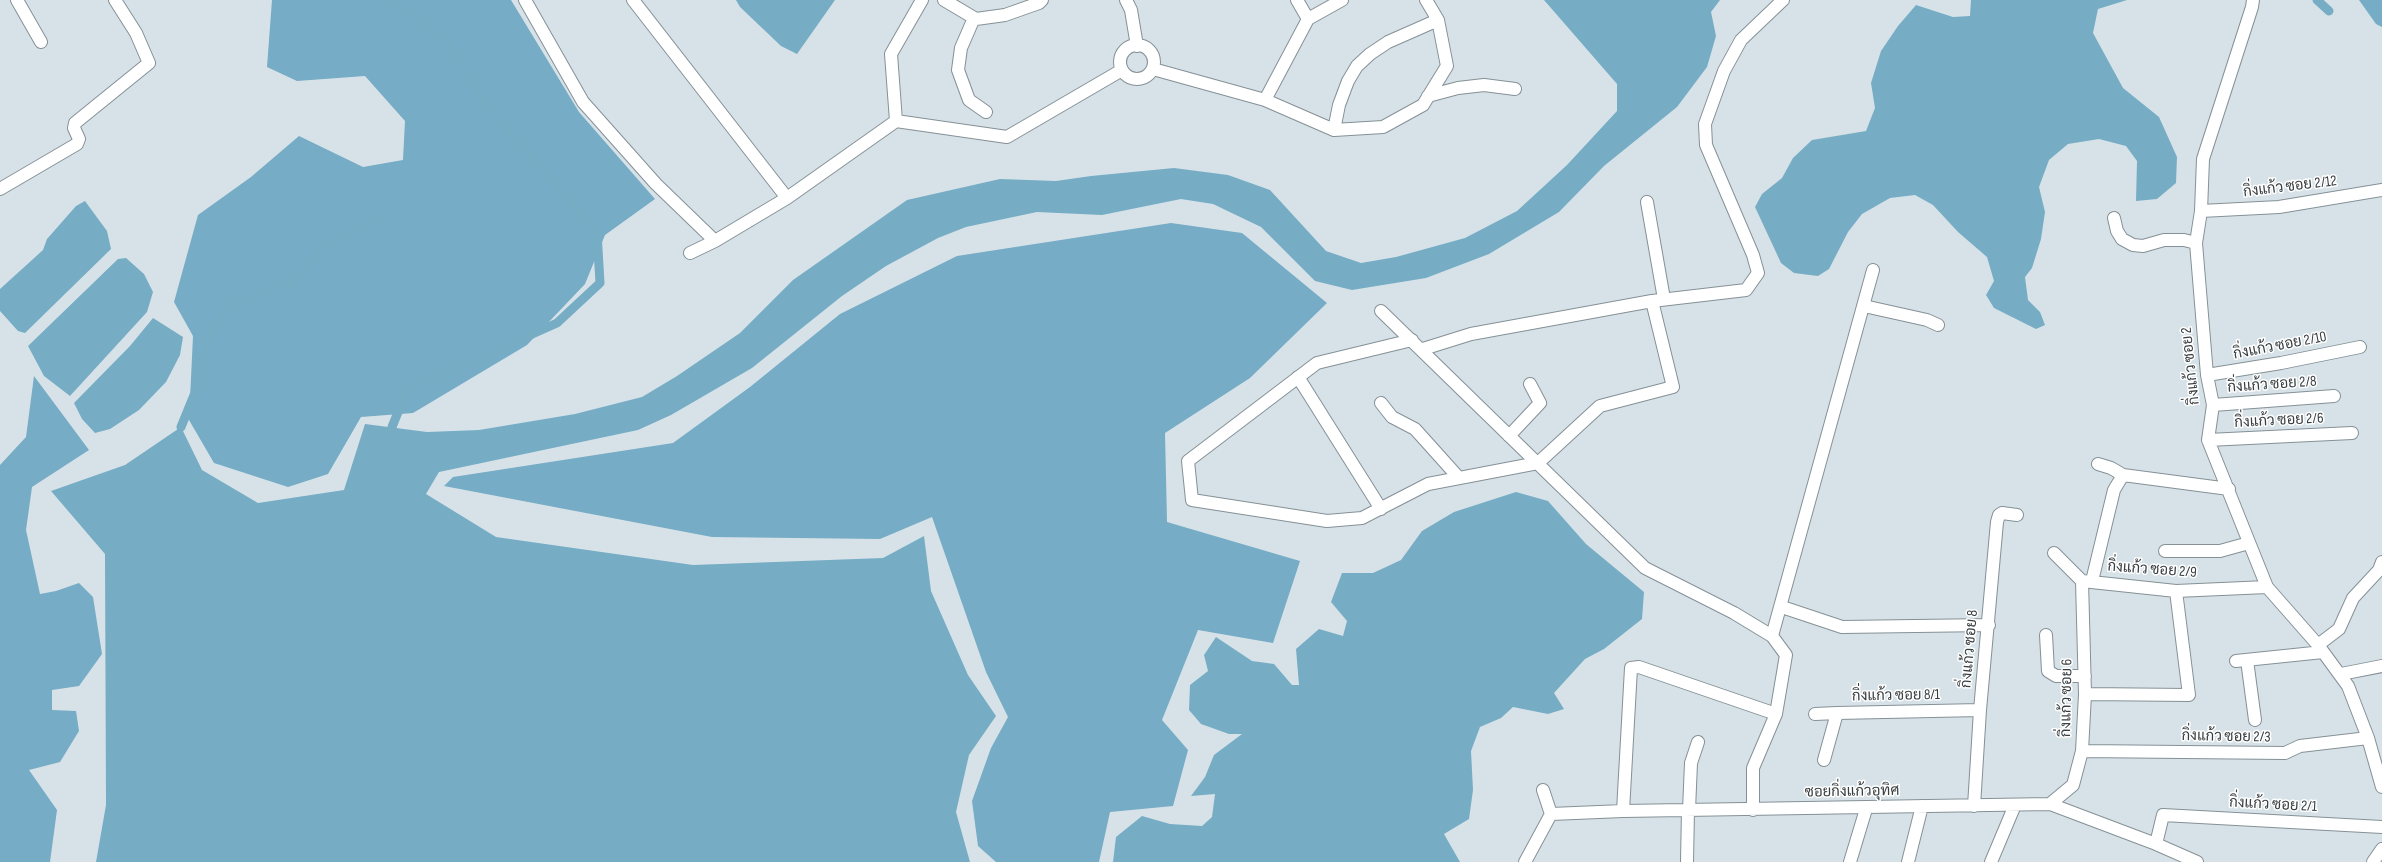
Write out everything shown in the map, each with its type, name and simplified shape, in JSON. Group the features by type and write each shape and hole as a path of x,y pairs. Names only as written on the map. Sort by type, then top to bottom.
{"street":[{"path":"17,0 42,42"},
{"path":"0,189 77,144 79,140 74,128 75,124 149,63 136,33 115,0"},
{"path":"524,0 583,102 656,184 715,241"},
{"path":"633,0 787,198"},
{"path":"896,121 891,54 922,0"},
{"path":"944,0 974,18 1005,15 1039,3 1042,0"},
{"path":"1126,0 1131,10 1136,46"},
{"path":"1297,0 1308,19"},
{"path":"1265,100 1308,19 1342,0"},
{"path":"1153,69 1265,100 1334,130 1382,127 1422,105 1447,66 1438,20 1426,0"},
{"path":"1423,349 1471,334 1664,299 1746,290 1758,273 1753,254 1706,145 1705,124 1724,71 1741,40 1783,0"},
{"name":"กิ่งแก้ว ซอย 2","path":"2208,440 2213,405 2207,375 2196,243 2201,211 2203,159 2253,0"},
{"path":"974,18 961,48 958,70 969,100 986,112"},
{"path":"1334,130 1341,99 1348,81 1358,66 1370,54 1388,42 1438,20"},
{"path":"1136,46 1142,46 1151,53 1153,58 1153,69 1146,77 1141,79 1130,77 1122,70 1121,65 1123,54 1126,50 1136,46"},
{"path":"690,253 715,241 787,198 896,121 1007,137 1122,70"},
{"path":"1428,96 1458,88 1484,85 1515,89"},
{"name":"กิ่งแก้ว ซอย 2/12","path":"2201,211 2279,207 2382,190"},
{"path":"1647,202 1664,299"},
{"path":"2114,218 2117,231 2122,239 2133,245 2143,246 2164,240 2184,240 2196,243"},
{"path":"1772,636 1782,607 1873,270"},
{"path":"1412,340 1318,363 1298,377 1188,461 1192,500 1327,521 1362,518 1428,484 1538,464 1600,406 1673,387 1652,301"},
{"path":"1864,306 1928,320 1938,325"},
{"path":"1381,311 1423,349 1509,436 1645,568 1734,614 1772,636 1786,655 1776,714 1753,768 1753,810"},
{"name":"กิ่งแก้ว ซอย 2/10","path":"2207,375 2281,363 2360,347"},
{"path":"1298,377 1381,509"},
{"path":"1509,436 1540,403 1530,384"},
{"name":"กิ่งแก้ว ซอย 2/8","path":"2213,405 2334,396"},
{"path":"1381,403 1392,417 1416,429 1459,478"},
{"name":"กิ่งแก้ว ซอย 2/6","path":"2208,440 2352,433"},
{"path":"2208,440 2229,489 2267,587 2321,648 2341,674 2355,701 2368,738 2382,787"},
{"path":"2098,464 2111,468 2123,475 2229,489"},
{"name":"กิ่งแก้ว ซอย 6","path":"2050,804 2073,785 2082,751 2085,694 2087,581 2114,490 2123,475"},
{"name":"กิ่งแก้ว ซอย 8","path":"1974,806 1980,710 1999,515 2008,513 2017,515"},
{"path":"2165,551 2220,551 2250,543"},
{"path":"2054,553 2087,581"},
{"path":"2255,720 2242,661 2321,648 2339,629 2353,598 2379,570 2382,562"},
{"name":"กิ่งแก้ว ซอย 2/9","path":"2087,581 2176,591 2267,587"},
{"path":"2085,694 2189,695 2176,591"},
{"path":"1782,607 1842,627 1989,625"},
{"path":"2046,635 2048,671 2056,676 2085,676"},
{"path":"2341,674 2382,666"},
{"path":"1623,811 1631,668 1639,667 1776,714"},
{"name":"กิ่งแก้ว ซอย 8/1","path":"1815,714 1980,710"},
{"path":"1824,760 1837,713"},
{"name":"กิ่งแก้ว ซอย 2/3","path":"2082,751 2285,753 2300,746 2368,738"},
{"path":"1687,862 1691,764 1698,742"},
{"path":"1524,862 1551,814 1543,790"},
{"name":"ซอยกิ่งแก้วอุทิศ","path":"1551,814 1623,811 1866,809 1922,806 2050,804 2156,844 2175,857 2197,862"},
{"path":"1991,862 2015,805"},
{"path":"1908,862 1922,806"},
{"path":"1850,862 1866,809"},
{"name":"กิ่งแก้ว ซอย 2/1","path":"2156,844 2163,815 2382,827"},
{"path":"2373,862 2382,849"}],"shaded area":[{"path":"272,0 511,0 579,112 655,199 605,235 585,284 527,345 413,413 361,417 328,474 288,487 214,463 189,420 193,336 174,302 198,215 251,177 299,136 363,167 403,160 405,121 365,76 297,81 267,67"},
{"path":"736,0 835,0 797,54 781,46 740,7"},
{"path":"1544,0 1720,0 1711,12 1716,36 1707,67 1677,107 1604,166 1559,212 1489,254 1426,278 1352,290 1315,281 1261,227 1213,204 1181,199 1102,215 1037,212 966,227 938,238 886,266 842,296 752,368 671,415 638,430 439,472 426,494 496,537 693,565 883,558 924,536 931,591 968,675 996,716 969,755 956,812 970,862 96,862 106,805 105,554 51,491 125,465 181,427 202,470 258,503 344,490 365,424 427,432 479,430 575,414 642,397 677,376 740,333 793,280 907,200 1000,179 1056,181 1174,168 1228,175 1270,190 1326,251 1361,263 1396,257 1465,238 1517,211 1567,165 1617,111 1617,84"},
{"path":"1971,0 2127,0 2098,9 2093,33 2123,88 2159,117 2177,157 2176,183 2157,199 2136,201 2137,161 2126,146 2099,139 2068,144 2049,160 2039,187 2045,212 2041,239 2032,268 2025,277 2028,300 2040,312 2045,325 2036,329 1994,308 1986,295 1994,281 1987,257 1958,232 1933,205 1915,195 1890,198 1862,214 1848,232 1829,269 1818,276 1794,273 1781,263 1755,207 1762,194 1782,178 1793,158 1812,140 1866,131 1875,108 1871,83 1881,51 1898,26 1916,5 1953,17 1970,16"},
{"path":"2359,0 2382,0 2382,27 2376,24"},
{"path":"85,201 107,231 111,249 25,333 18,331 0,311 0,289 43,250 47,239 76,206"},
{"path":"1171,223 1242,233 1327,303 1250,378 1165,433 1167,522 1300,561 1273,643 1198,630 1162,720 1188,750 1173,806 1110,812 1099,862 996,862 978,846 972,801 991,748 1008,717 986,672 932,517 880,539 712,537 444,486 453,477 673,443 750,387 840,314 957,256"},
{"path":"126,258 144,274 153,292 147,312 70,396 44,376 28,346 118,259"},
{"path":"153,318 183,337 180,355 166,382 139,410 110,429 95,433 82,419 74,403 130,346"},
{"path":"34,376 89,450 32,487 26,530 40,594 56,591 79,583 93,597 102,654 79,686 52,690 52,710 76,711 79,731 60,762 29,770 57,810 50,862 0,862 0,465 26,437"},
{"path":"1516,492 1548,501 1586,544 1644,592 1642,619 1604,649 1585,659 1554,693 1564,709 1548,714 1513,707 1501,718 1480,727 1471,751 1473,790 1469,819 1444,834 1460,862 1113,862 1116,837 1142,816 1170,824 1202,826 1212,817 1215,794 1191,796 1205,777 1214,755 1242,734 1229,734 1201,724 1189,710 1190,685 1208,671 1204,655 1216,637 1252,661 1274,664 1292,685 1299,685 1296,649 1319,629 1343,636 1347,621 1331,602 1342,573 1373,573 1401,560 1422,531 1454,512"}],"waterway":[{"path":"383,0 416,17 447,39 487,106 597,232 600,283 557,323 407,390 392,427 394,439"},
{"path":"2317,0 2329,11"},
{"path":"181,427 199,383 210,332 231,303 292,283 324,246 382,216"}]}
